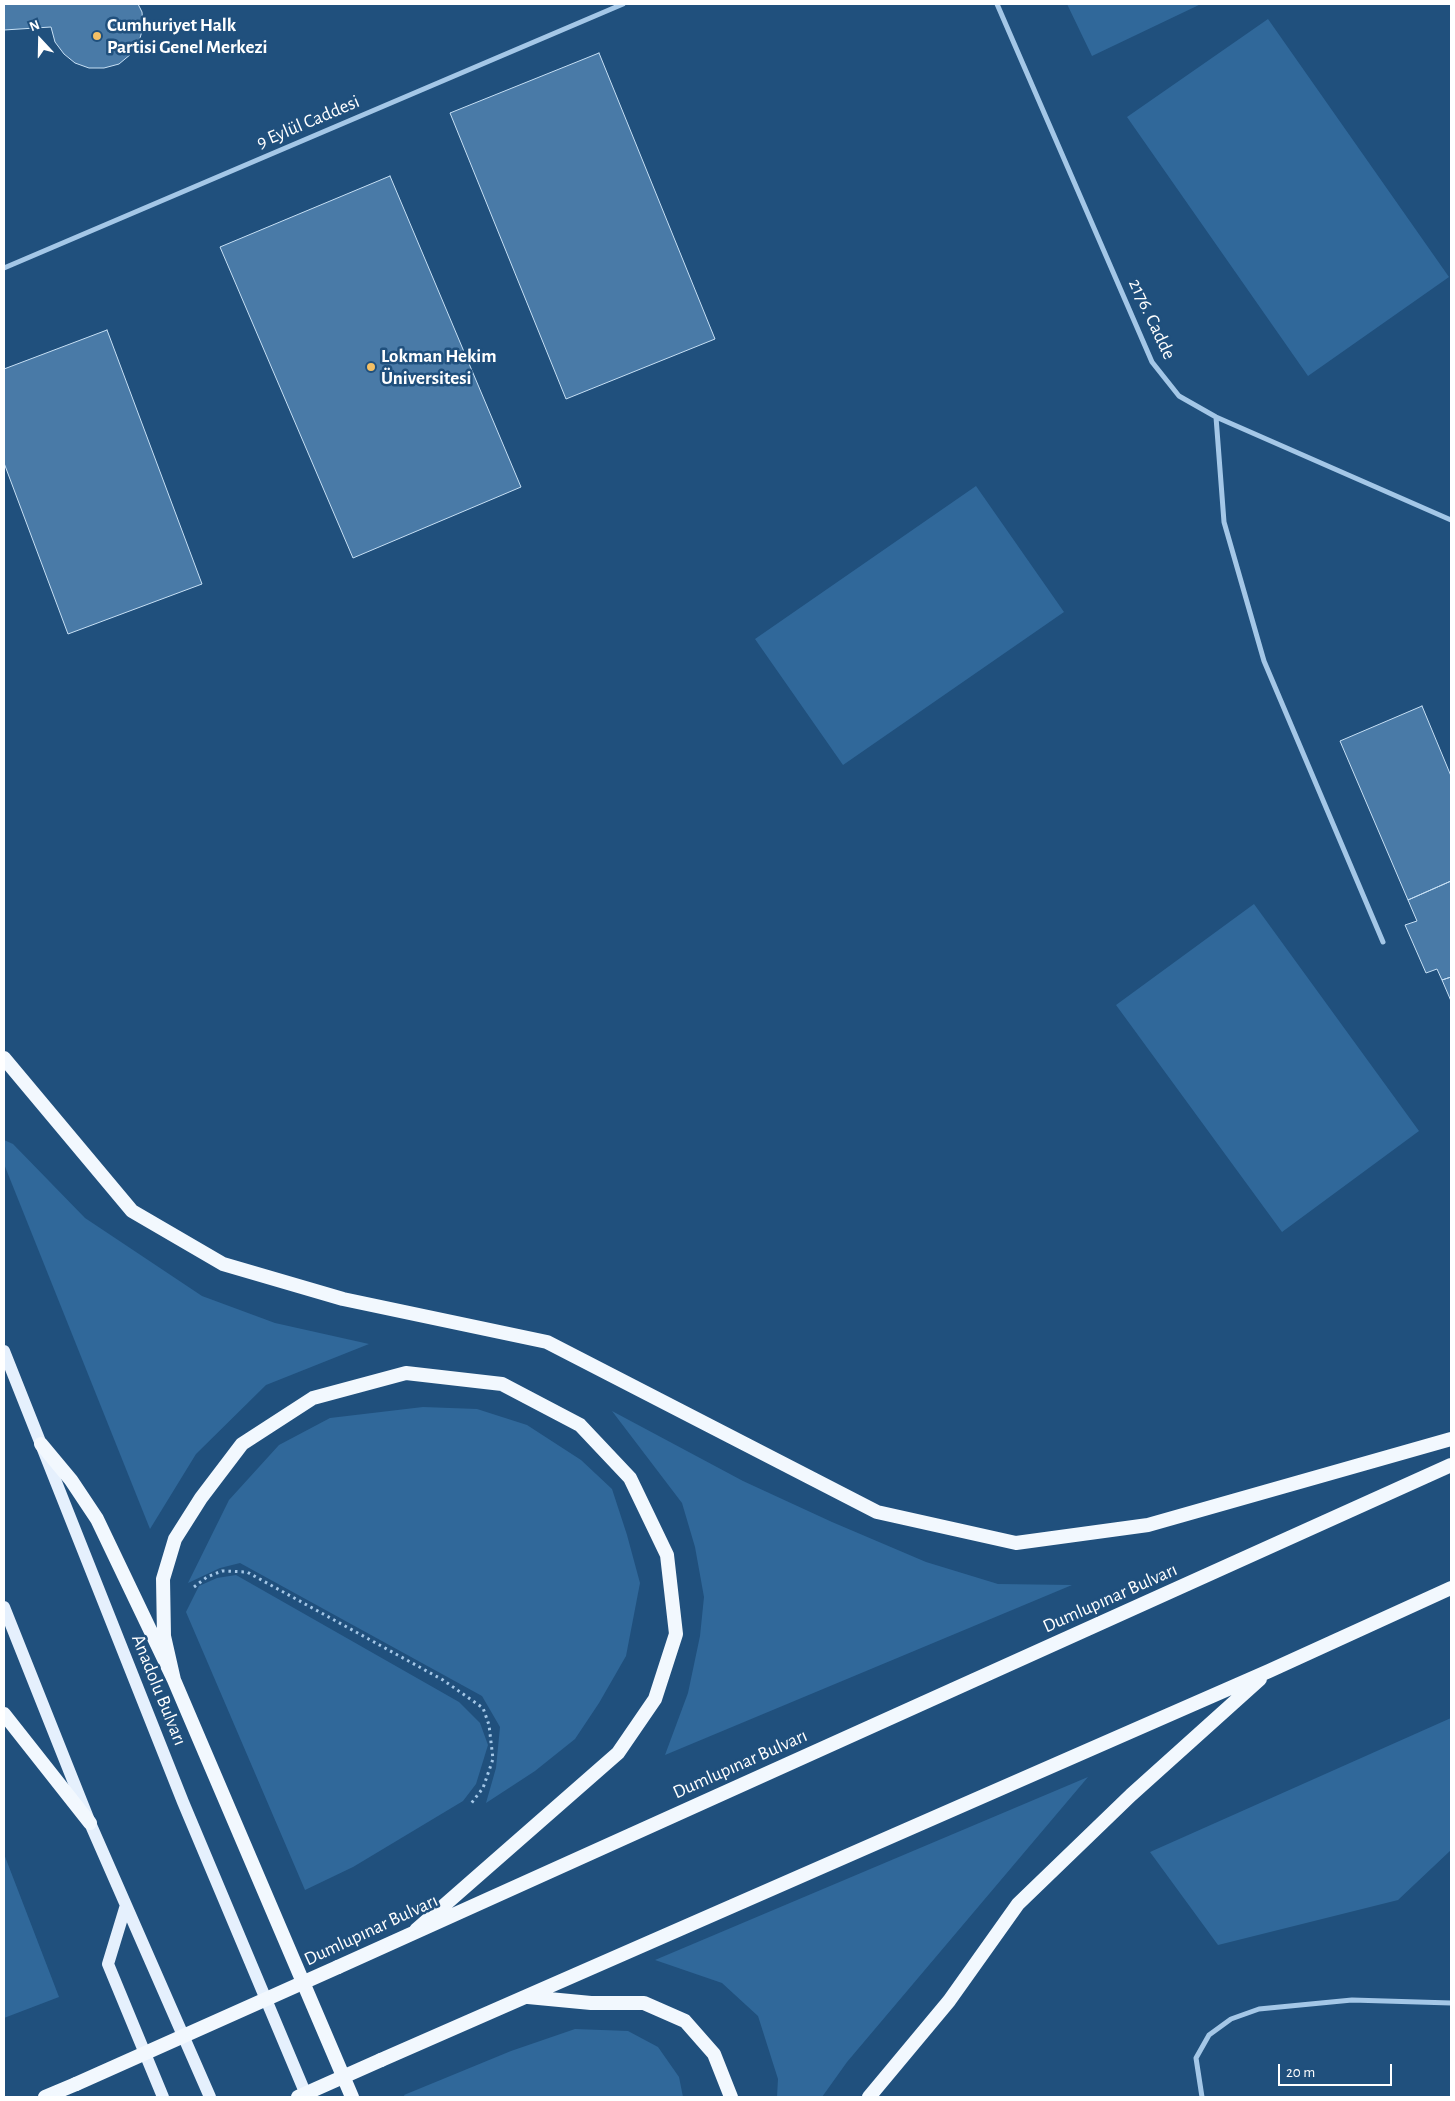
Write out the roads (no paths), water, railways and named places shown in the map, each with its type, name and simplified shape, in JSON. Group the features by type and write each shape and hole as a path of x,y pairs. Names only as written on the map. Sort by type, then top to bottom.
{"highway":[{"path":"4,1058 132,1211 223,1264 343,1299 547,1342 878,1512 1016,1543 1148,1526 1451,1439"},
{"path":"174,1680 164,1636 163,1579 175,1539 201,1498 242,1444 313,1398 406,1373 502,1384 580,1424 630,1478 667,1555 676,1634 655,1699 618,1754 416,1930"},
{"path":"41,1444 71,1480 97,1519 174,1680 352,2097"},
{"name":"Dumlupınar Bulvarı","path":"45,2097 1451,1466"},
{"path":"298,2097 1269,1671 1451,1588"},
{"path":"869,2097 949,2001 1018,1904 1131,1795 1269,1671"},
{"path":"4,1714 90,1824"},
{"path":"525,1997 591,2003 644,2003 684,2021 714,2054 731,2097"}],"main road":[{"name":"Anadolu Bulvarı","path":"4,1351 183,1802 307,2097"},
{"path":"4,1607 90,1824 209,2095"},
{"path":"126,1905 108,1964 163,2097"}],"street":[{"name":"9 Eylül Caddesi","path":"4,268 623,4"},
{"name":"2176. Cadde","path":"996,4 1152,362 1179,396 1216,417 1451,520"},
{"path":"1216,417 1224,522 1264,661 1383,942"},
{"path":"1202,2097 1196,2058 1209,2035 1231,2019 1259,2009 1352,2000 1451,2003"}],"place":[{"name":"Cumhuriyet Halk Partisi Genel Merkezi","path":"97,36"},
{"name":"Lokman Hekim Üniversitesi","path":"371,367"}]}
